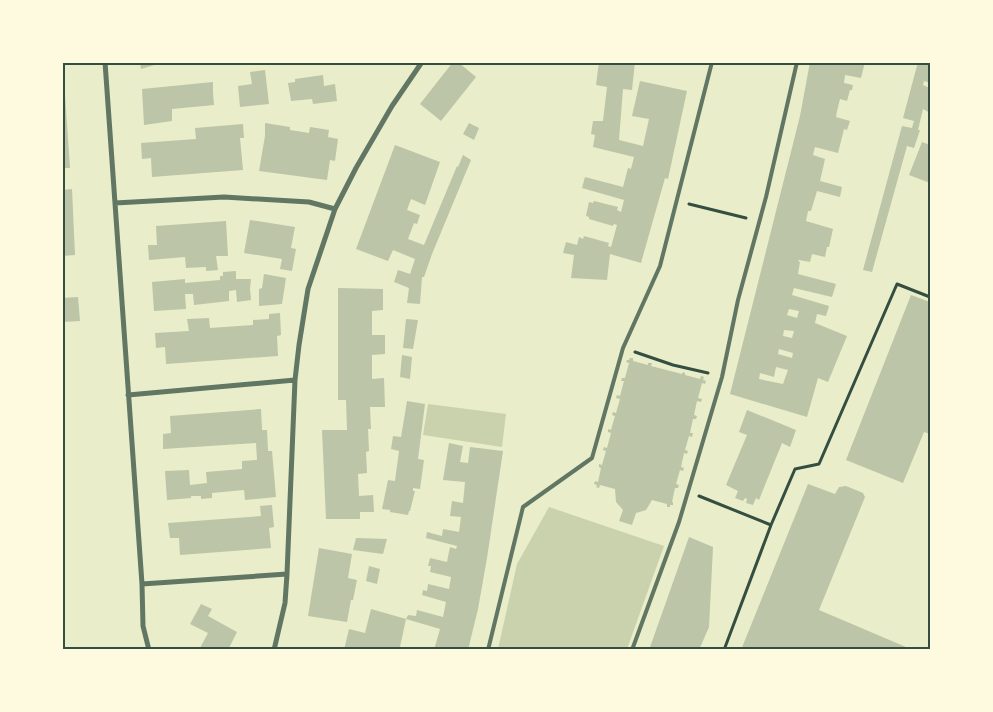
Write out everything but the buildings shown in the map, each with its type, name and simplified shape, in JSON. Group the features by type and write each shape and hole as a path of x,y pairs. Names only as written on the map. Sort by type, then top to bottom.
{"street":[{"path":"105,62 142,584 143,626 149,650"},
{"path":"274,650 288,574 295,380 308,289 334,209 392,106 422,63"},
{"path":"115,203 224,197 309,202 334,209"},
{"path":"128,395 295,380"},
{"path":"142,584 288,574"}],"lane":[{"path":"488,650 523,507 592,458 622,348 660,266 712,62"},
{"path":"632,650 679,522 722,377 738,300 797,62"}],"path":[{"path":"677,201 759,221"},
{"path":"724,650 770,525 795,469 819,464 897,284 930,298"},
{"path":"622,348 673,365 722,377"},
{"path":"687,494 702,496 770,525"}],"green space":[{"path":"428,404 506,414 502,447 423,435"},
{"path":"549,507 664,546 627,649 498,649 517,564"}]}
